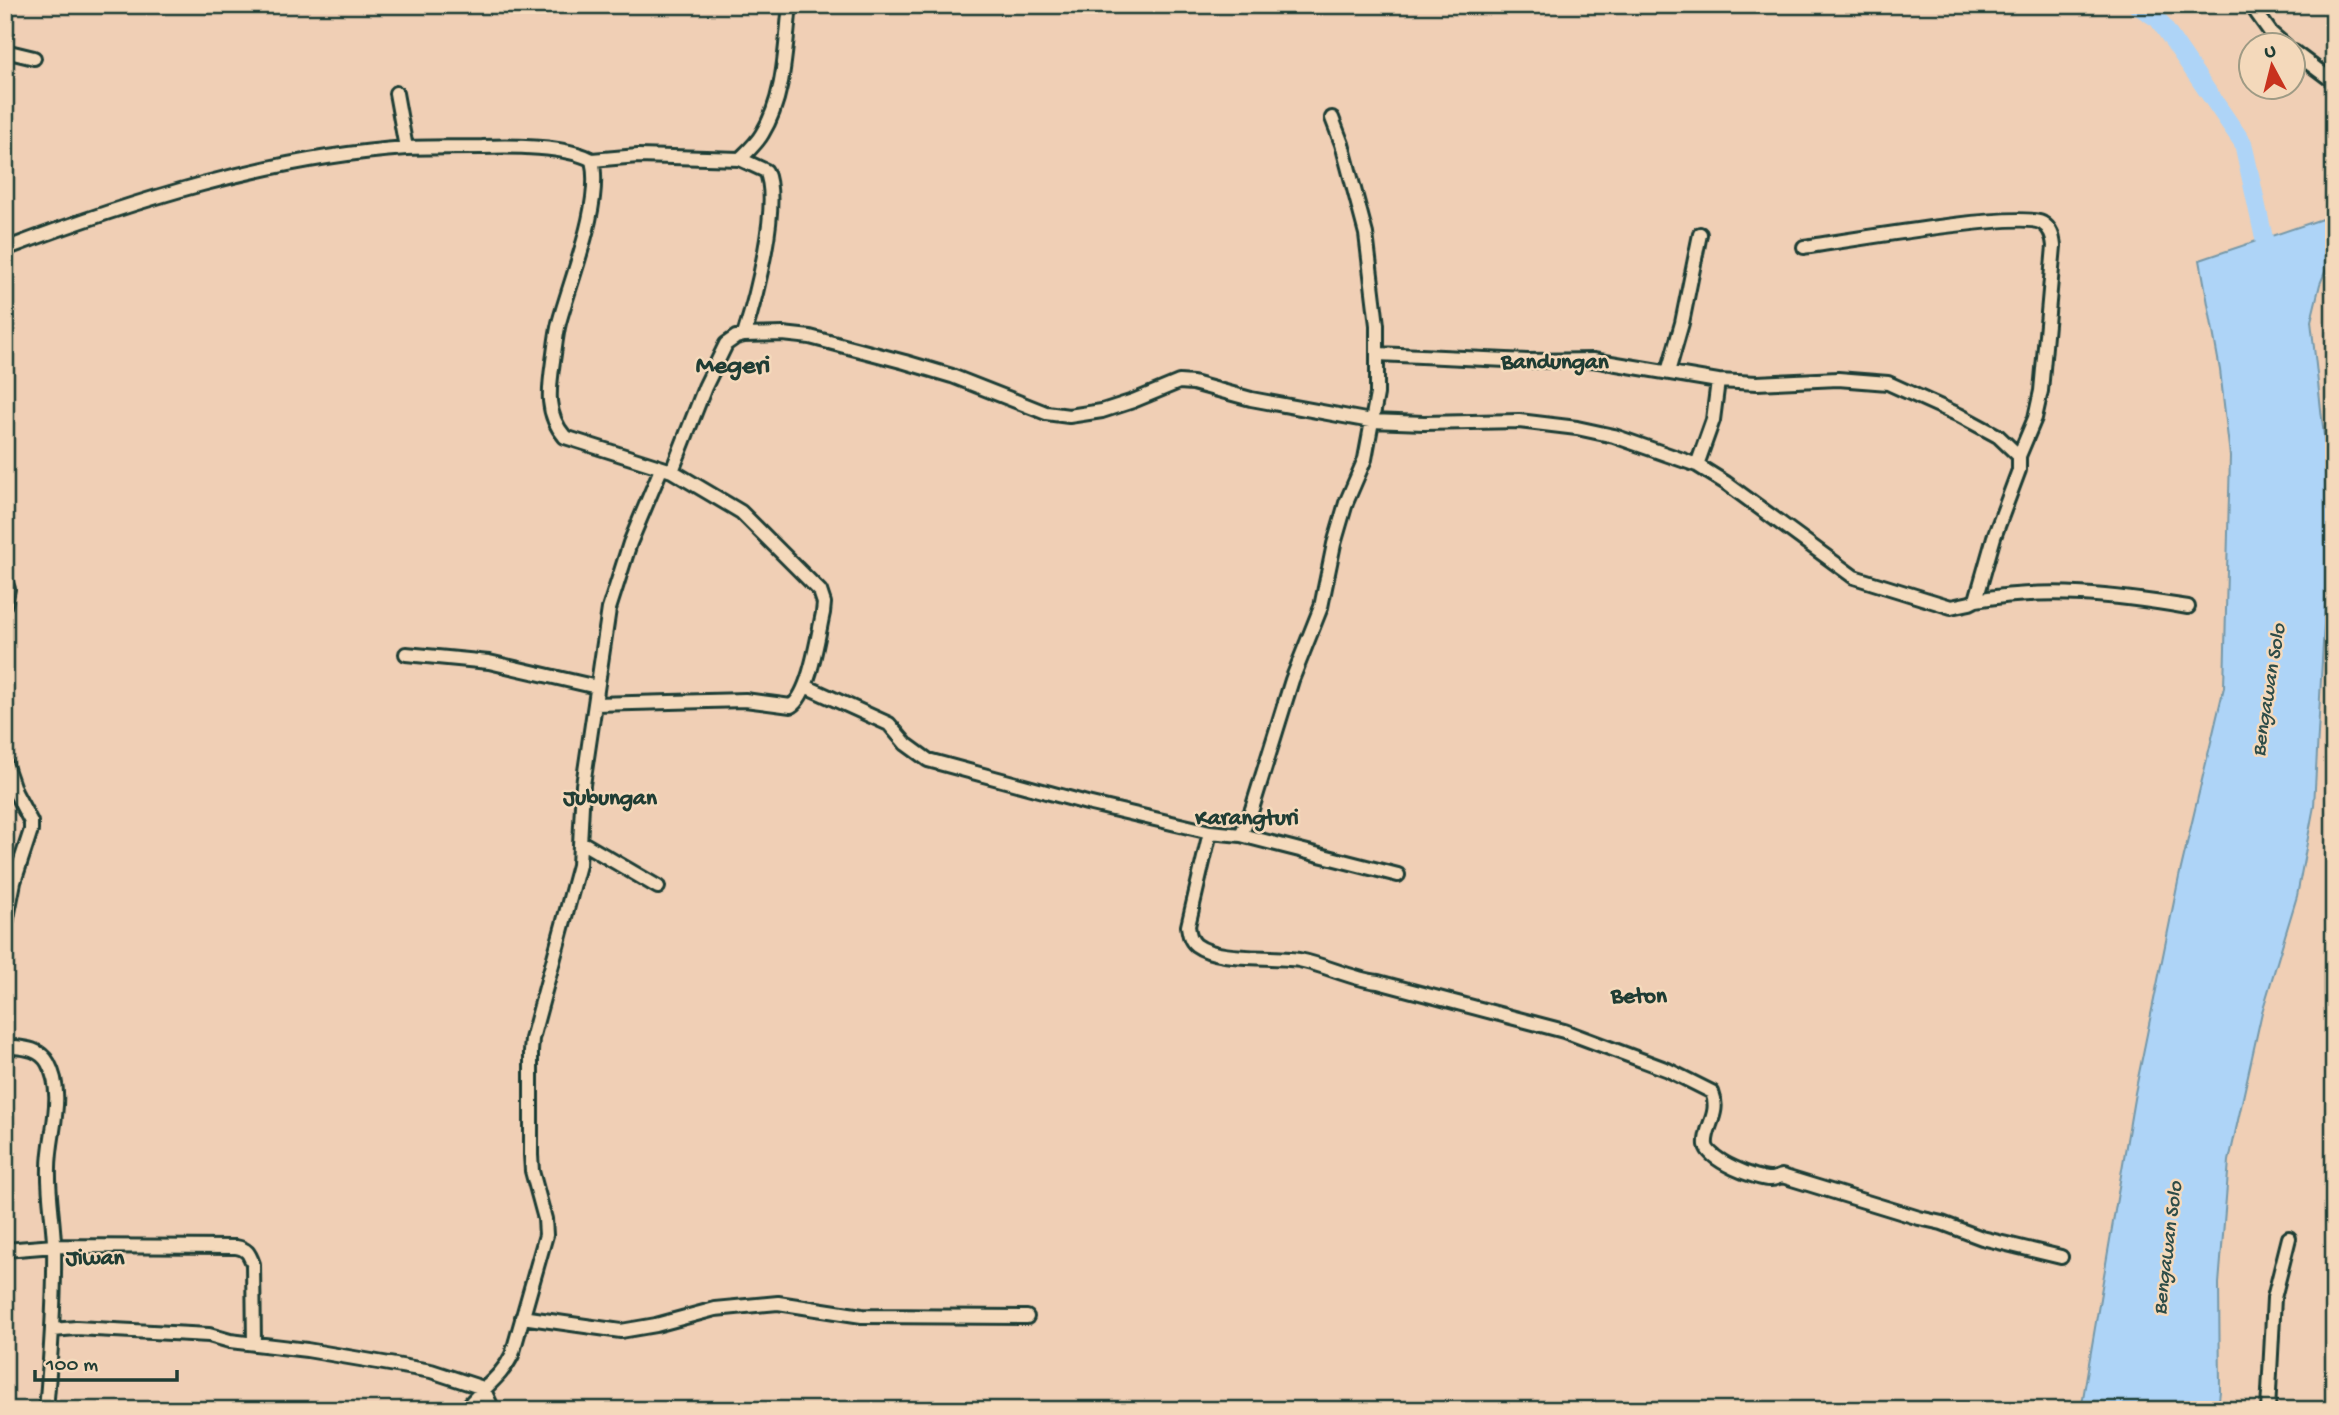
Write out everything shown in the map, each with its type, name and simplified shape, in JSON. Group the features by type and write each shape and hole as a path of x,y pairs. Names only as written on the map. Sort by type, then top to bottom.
{"street":[{"path":"740,159 761,136 780,89 790,5"},
{"path":"2251,5 2270,32"},
{"path":"5,51 34,58"},
{"path":"2308,62 2334,82"},
{"path":"396,93 406,148"},
{"path":"1241,835 1248,823 1292,680 1321,607 1346,503 1365,460 1377,394 1377,325 1366,234 1342,144 1332,118"},
{"path":"5,249 122,208 240,175 319,160 406,148 514,146 574,153 592,160 638,156 740,159 766,171 771,198 762,271 744,335"},
{"path":"592,160 594,189 585,232 558,327 549,389 550,408 556,426 565,437 666,470 741,512 820,591 824,603 805,687 796,702 786,706 746,700 595,704"},
{"path":"1804,247 1946,226 2014,220 2035,220 2048,227 2052,235 2054,246 2041,391 2035,418 2019,456 2019,470 1994,537 1976,600"},
{"path":"1668,372 1682,323 1700,234"},
{"path":"465,1410 483,1388 505,1369 512,1355 546,1235 545,1219 531,1163 531,1052 579,865 583,785 609,609 630,542 726,344 736,337 783,334 810,337 952,376 1046,413 1069,416 1102,411 1179,382 1193,383 1251,399 1371,421 1518,421 1577,428 1614,436 1697,464 1854,577 1951,607 2027,592 2077,593 2188,607"},
{"path":"1378,354 1528,361 1593,360 1718,382 1838,379 1888,383 1998,436 2019,456"},
{"path":"1697,464 1713,420 1718,382"},
{"path":"5,580 8,589 5,604"},
{"path":"405,654 489,662 597,687"},
{"path":"805,687 889,724 906,744 928,760 1087,803 1210,832 1241,835 1398,875"},
{"path":"5,700 5,718"},
{"path":"5,763 15,792 31,822 14,882 5,928"},
{"path":"1210,832 1188,926 1189,937 1196,945 1242,957 1297,960 1364,980 1564,1031 1604,1045 1668,1070 1712,1092 1715,1110 1706,1142 1707,1149 1711,1155 1733,1167 1768,1179 1784,1177 1942,1223 1982,1238 2061,1257"},
{"path":"581,842 658,887"},
{"path":"5,1046 33,1049 43,1056 54,1080 56,1113 49,1150 54,1246 53,1330 46,1410"},
{"path":"2268,1410 2274,1298 2289,1238"},
{"path":"5,1250 54,1246 244,1249 249,1253 253,1264 254,1344"},
{"path":"522,1317 621,1331 656,1325 715,1309 778,1303 862,1316 1027,1317"},
{"path":"53,1330 76,1328 209,1335 431,1371 483,1388 493,1410"}],"water":[{"path":"2334,215 2334,250 2320,284 2311,321 2331,498 2314,806 2297,896 2262,1012 2229,1161 2219,1284 2218,1410 2081,1410 2135,1093 2179,877 2224,687 2230,456 2220,370 2200,260"}],"waterway":[{"name":"Bengawan Solo","path":"2136,5 2158,19 2243,143 2269,261"}],"district":[{"name":"Bandungan","path":"1555,360"},
{"name":"Megeri","path":"733,363"},
{"name":"Jubungan","path":"610,796"},
{"name":"Karangturi","path":"1247,816"},
{"name":"Beton","path":"1639,994"},
{"name":"Jiwan","path":"95,1256"}]}
